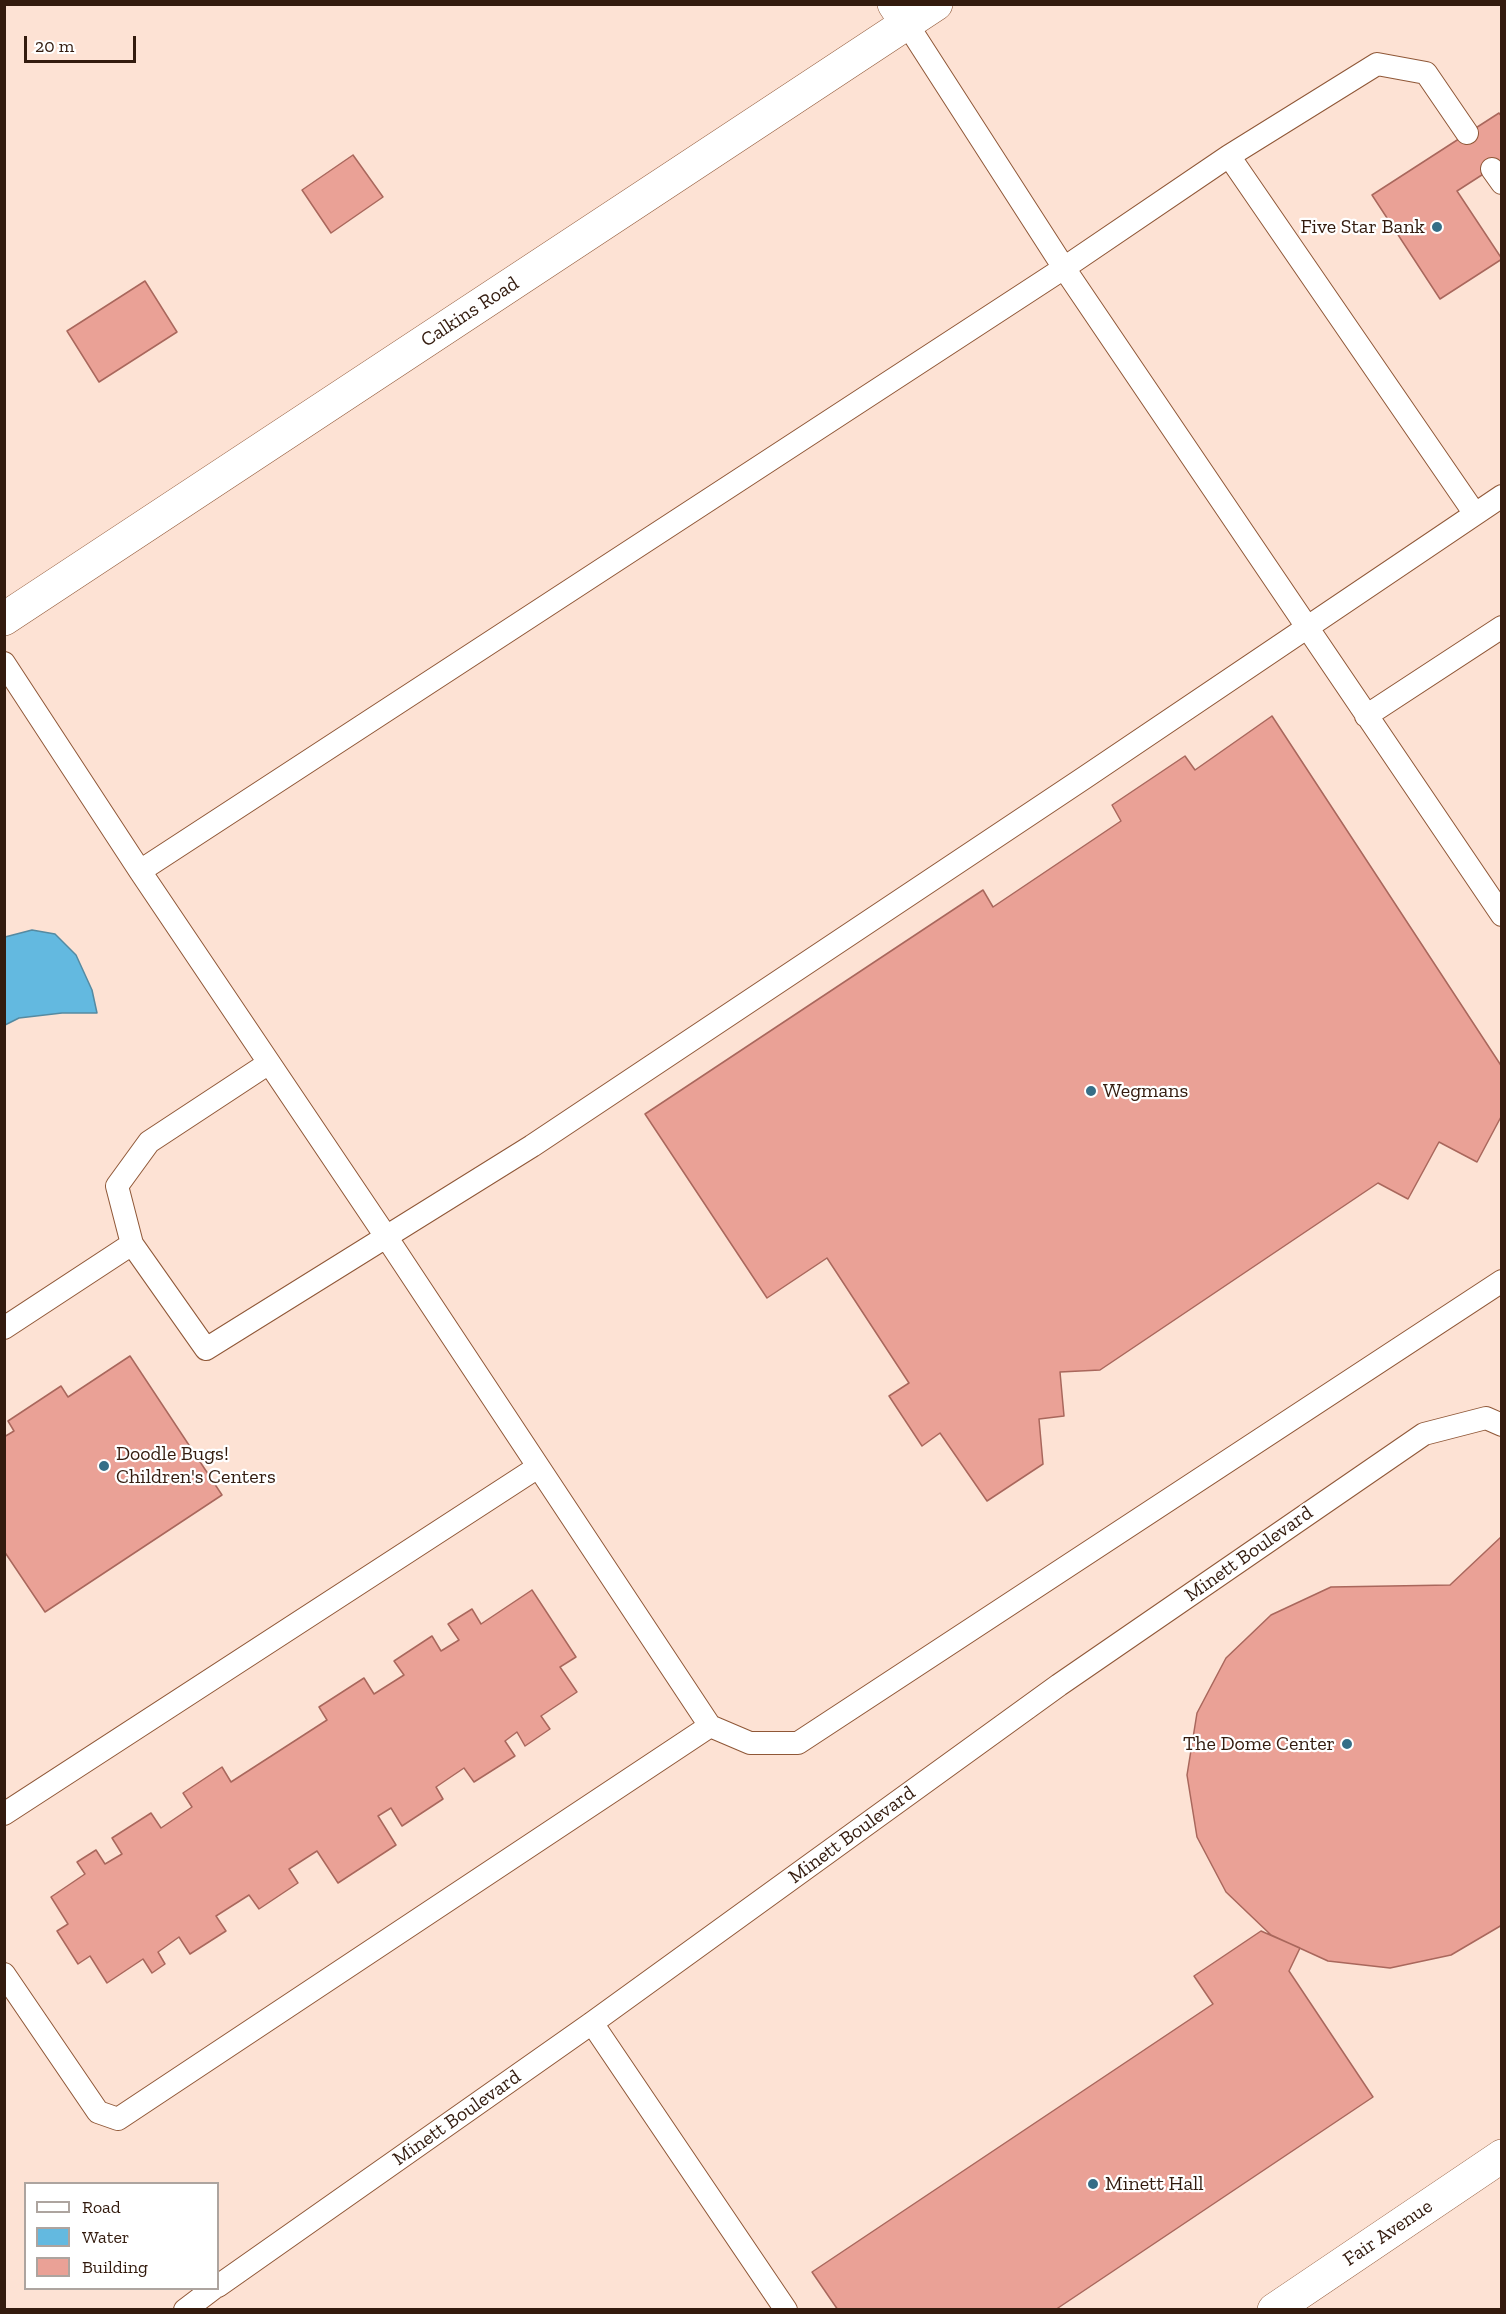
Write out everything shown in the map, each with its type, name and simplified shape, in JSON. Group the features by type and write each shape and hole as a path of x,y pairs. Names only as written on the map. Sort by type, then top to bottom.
{"main road":[{"name":"Calkins Road","path":"4,619 901,14 936,4"},
{"name":"Fair Avenue","path":"1274,2310 1502,2156"}],"lane":[{"path":"901,14 1065,268 1502,915"},
{"path":"140,871 1065,268 1229,156 1377,64 1426,73 1467,133"},
{"path":"1229,156 1475,514"},
{"path":"269,1063 149,1142 117,1186 132,1244 206,1349 532,1146 816,958 1502,496"},
{"path":"1366,716 1502,627"},
{"path":"4,663 710,1726 750,1743 798,1743 1502,1281"},
{"path":"4,1328 132,1244"},
{"name":"Minett Boulevard","path":"219,2285 592,2024 1059,1685 1424,1434 1486,1419 1502,1425"},
{"path":"4,1814 538,1467"},
{"path":"4,1974 98,2112 118,2119 710,1726"},
{"path":"592,2024 786,2310"},
{"name":"Minett Boulevard","path":"184,2310 212,2290"}],"water":[{"path":"32,930 55,934 76,955 92,990 97,1013 62,1013 19,1018 5,1025 5,937"}],"building":[{"name":"Five Star Bank","path":"1499,113 1502,117 1502,162 1457,191 1502,259 1440,299 1372,195"},
{"path":"353,155 383,197 331,233 302,190"},
{"path":"145,281 177,332 99,382 67,331"},
{"name":"Wegmans","path":"1272,716 1502,1067 1502,1115 1477,1162 1439,1142 1408,1199 1378,1183 1100,1370 1060,1372 1064,1416 1039,1419 1043,1464 987,1501 940,1433 922,1446 889,1396 909,1383 827,1258 767,1298 645,1114 983,890 993,907 1121,821 1112,805 1185,756 1195,770"},
{"name":"Doodle Bugs! Children's Centers","path":"130,1356 222,1495 45,1612 4,1551 4,1437 14,1431 8,1421 61,1386 68,1397"},
{"name":"The Dome Center","path":"1502,1536 1502,1925 1451,1955 1390,1968 1328,1961 1271,1935 1226,1892 1197,1837 1187,1775 1197,1713 1226,1658 1271,1615 1331,1587 1450,1585"},
{"path":"532,1590 576,1657 560,1667 577,1692 541,1716 550,1729 525,1746 517,1732 505,1741 515,1756 474,1782 464,1768 436,1787 443,1799 402,1826 391,1808 378,1816 396,1845 338,1883 317,1851 289,1869 298,1883 259,1909 249,1895 216,1916 226,1931 190,1954 179,1937 158,1952 165,1964 152,1973 143,1959 107,1983 90,1956 78,1964 57,1931 68,1924 51,1897 85,1874 77,1862 96,1850 105,1864 122,1854 112,1838 151,1813 161,1828 192,1807 183,1793 222,1767 231,1782 327,1720 319,1707 364,1678 374,1694 404,1675 394,1661 432,1636 441,1651 459,1640 448,1624 472,1609 481,1624"},
{"name":"Minett Hall","path":"1261,1931 1300,1948 1289,1971 1373,2097 1055,2310 838,2310 812,2272 1213,2004 1194,1976"}],"place":[{"name":"Five Star Bank","path":"1437,227"},
{"name":"Wegmans","path":"1091,1091"},
{"name":"Doodle Bugs! Children's Centers","path":"104,1466"},
{"name":"The Dome Center","path":"1347,1744"},
{"name":"Minett Hall","path":"1093,2184"}]}
